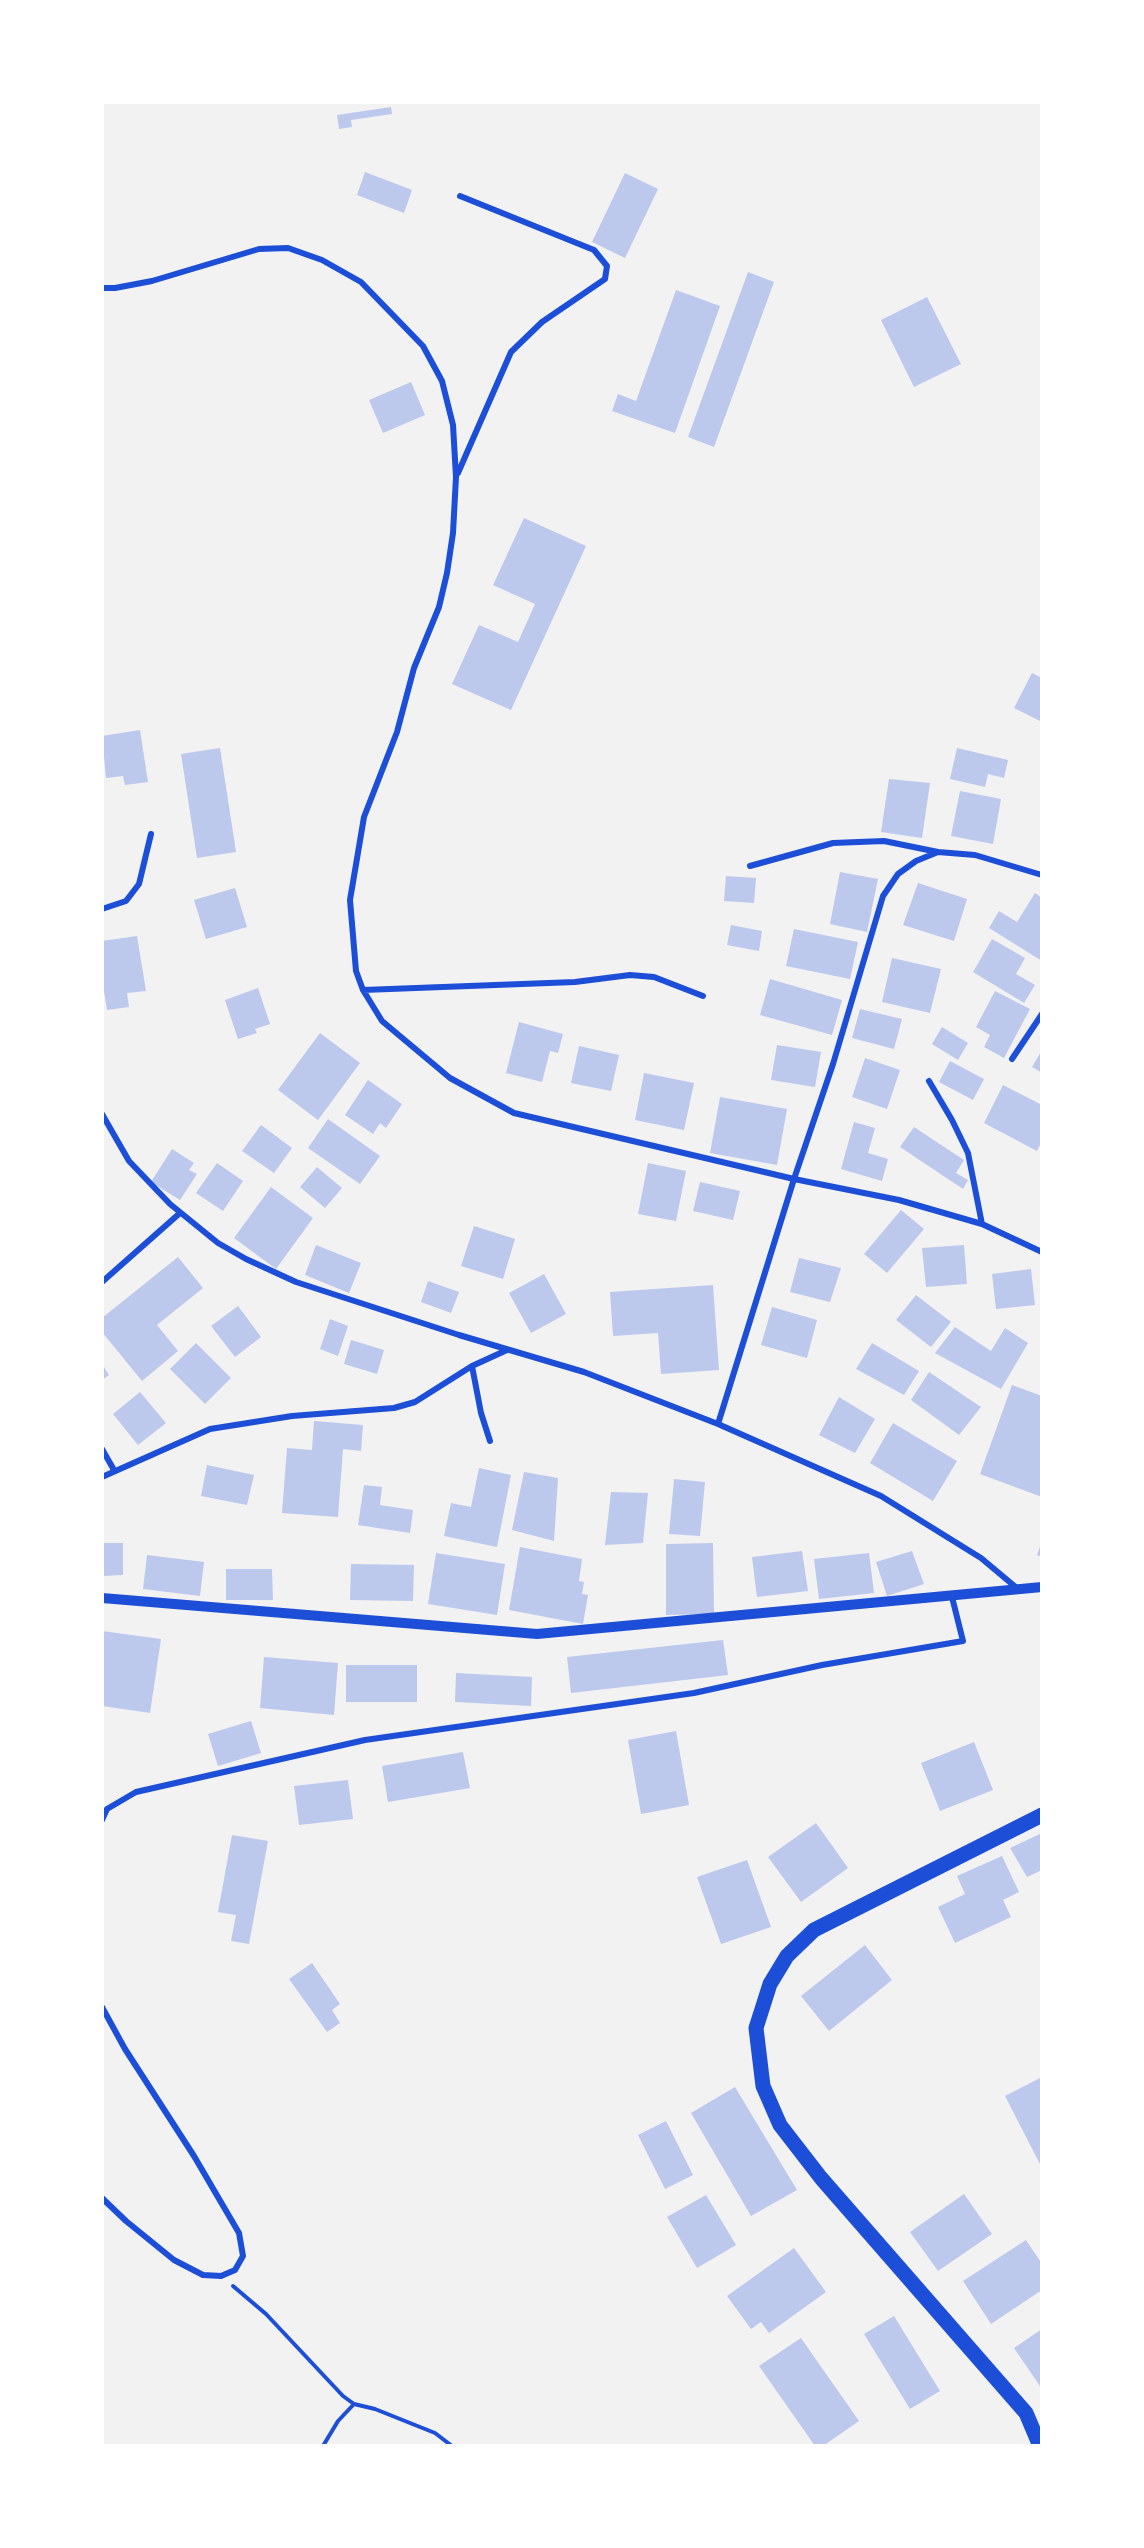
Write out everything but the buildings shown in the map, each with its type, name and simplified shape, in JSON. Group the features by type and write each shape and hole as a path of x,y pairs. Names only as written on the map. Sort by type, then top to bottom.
{"main road":[{"path":"1040,2446 1026,2414 821,2178 780,2125 763,2086 756,2028 770,1984 787,1956 814,1930 1042,1815"}],"street":[{"path":"456,477 511,352 542,322 605,279 607,266 594,250 460,196"},
{"path":"102,288 115,288 152,281 259,249 288,248 322,260 361,282 390,309 423,346 441,381 453,425 456,477 453,533 439,607 414,668 397,732 364,817 350,900 351,939 356,971 363,990 382,1021 450,1078 514,1113 794,1179 899,1200 982,1224 1042,1252"},
{"path":"102,909 126,902 139,884 151,834"},
{"path":"750,866 833,843 884,841 938,852 975,855 1042,875"},
{"path":"717,1424 794,1179 833,1064 883,896 898,874 916,861 938,852"},
{"path":"363,990 544,983 630,975 654,977 703,996"},
{"path":"1012,1059 1042,1014"},
{"path":"929,1081 968,1153 982,1224"},
{"path":"102,1114 129,1161 180,1213 218,1243 296,1282 584,1372 717,1424 881,1496 981,1558 1018,1589"},
{"path":"102,1282 180,1213"},
{"path":"102,1478 114,1470 210,1429 292,1416 393,1408 415,1402 472,1366 508,1350"},
{"path":"472,1366 481,1413 490,1441"},
{"path":"102,1449 114,1470"},
{"path":"102,1598 537,1635 1042,1587"},
{"path":"102,1820 107,1809 136,1792 365,1740 694,1694 822,1665 963,1641 952,1597"},
{"path":"102,2007 125,2049 194,2156 238,2234 243,2256 235,2270 221,2276 203,2275 174,2260 102,2198"}],"path":[{"path":"221,2276 266,2314 343,2396 354,2404 375,2409 435,2433 452,2446"},
{"path":"323,2446 338,2421 354,2404"}]}
